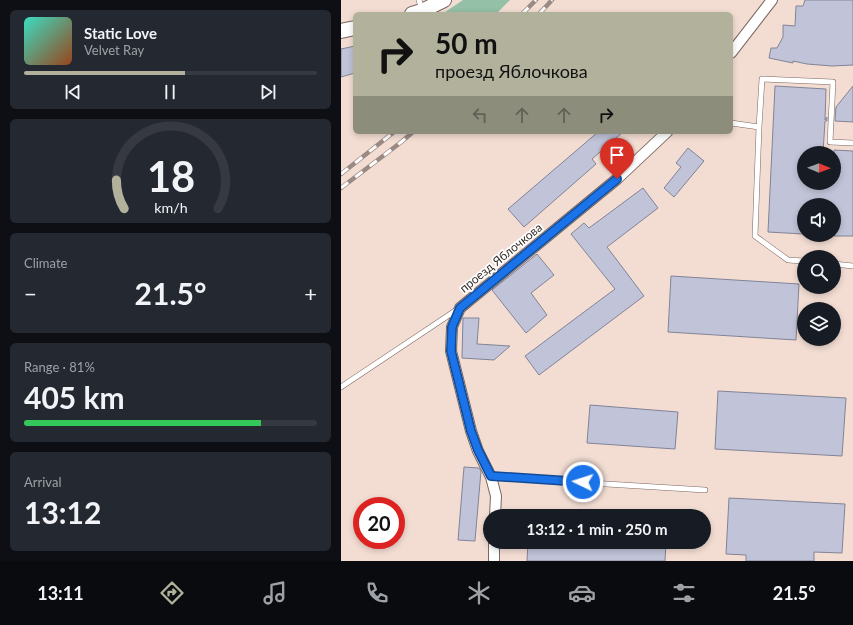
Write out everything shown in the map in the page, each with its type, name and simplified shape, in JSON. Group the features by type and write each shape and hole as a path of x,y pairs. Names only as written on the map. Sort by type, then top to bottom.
{"main road":[{"path":"418,8 444,0"},
{"path":"341,31 353,28"}],"street":[{"path":"733,51 772,0"},
{"name":"проезд Яблочкова","path":"495,509 496,496 491,476 478,450 471,431 451,351 452,327 460,308 617,179 665,134"},
{"path":"494,549 494,561"}],"lane":[{"path":"797,261 789,260 755,236 762,79 833,82 830,142 853,143"},
{"path":"733,123 759,127"},
{"path":"841,265 853,266"},
{"path":"341,387 460,308"},
{"path":"491,476 705,490"}],"green space":[{"path":"463,0 510,0 498,12 445,12"}],"building":[{"path":"805,0 853,0 853,65 832,66 793,61 793,63 769,58 771,48 777,48 783,37 783,25 795,26 796,6 803,6"},
{"path":"353,46 353,74 341,77 341,49"},
{"path":"775,86 826,89 825,120 827,117 827,121 825,121 823,146 797,146 797,190 841,190 841,150 853,151 853,236 841,236 841,198 797,198 797,234 768,232"},
{"path":"853,86 853,122 835,121 836,107"},
{"path":"596,134 621,134 592,159 596,164 524,227 508,209"},
{"path":"688,148 704,161 674,197 664,188 681,167 676,163"},
{"path":"643,188 658,208 607,247 644,296 539,375 525,356 615,289 571,234 584,223 589,228"},
{"path":"537,254 554,275 531,293 547,315 526,333 492,290"},
{"path":"671,276 797,284 797,294 798,294 796,340 668,332"},
{"path":"463,318 479,318 477,344 510,346 494,360 462,358"},
{"path":"718,391 846,398 842,456 715,449"},
{"path":"590,405 678,412 675,449 587,443"},
{"path":"464,467 479,468 481,471 475,541 458,540"},
{"path":"729,498 845,504 842,553 814,552 814,561 746,561 746,555 726,554"},
{"path":"528,549 666,549 665,561 527,561"}],"railway":[{"path":"524,12 536,0"},
{"path":"541,12 552,0"},
{"path":"341,174 391,134"},
{"path":"341,188 411,134"}],"route":[{"path":"583,482 491,476 478,450 471,431 451,351 452,327 460,308 617,179"}]}
